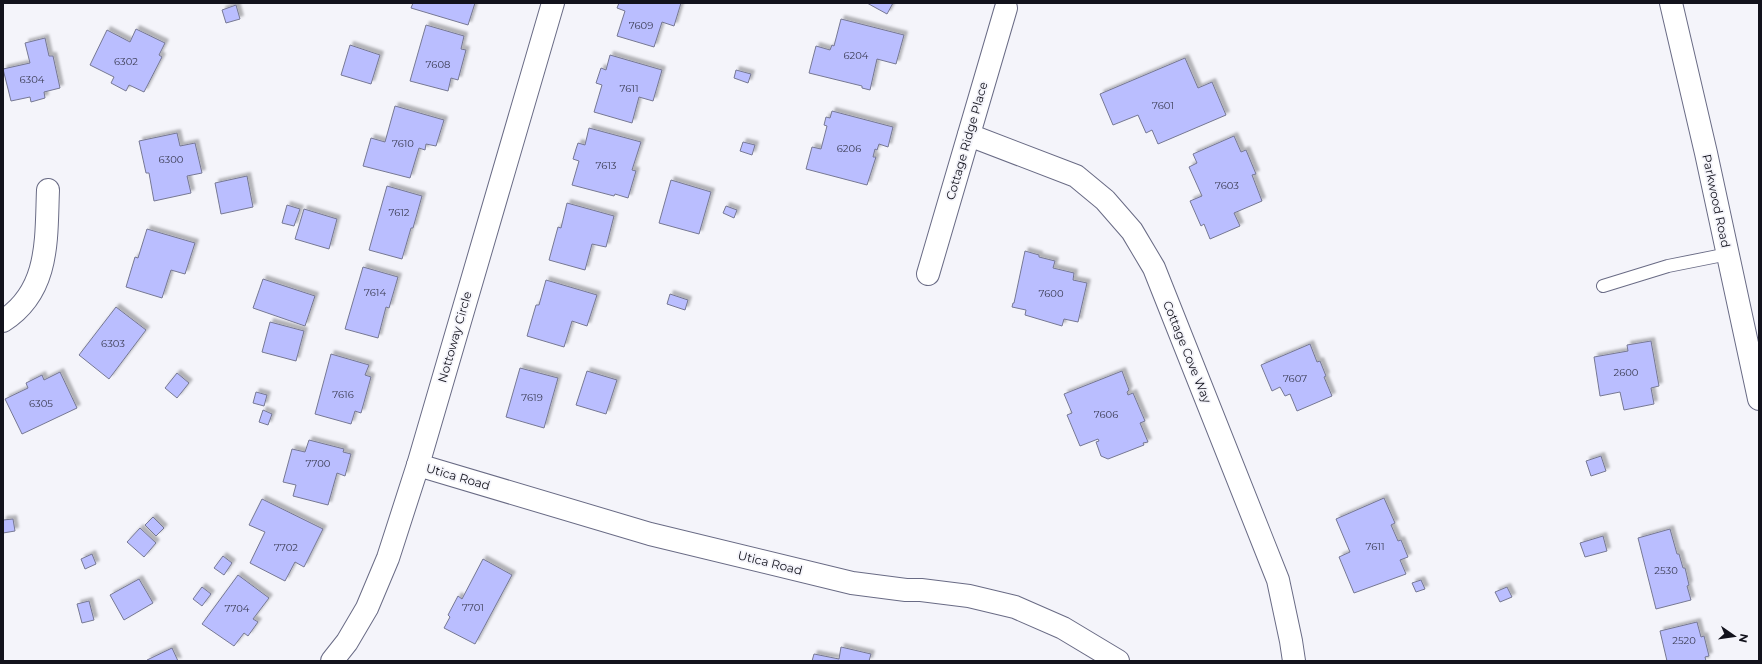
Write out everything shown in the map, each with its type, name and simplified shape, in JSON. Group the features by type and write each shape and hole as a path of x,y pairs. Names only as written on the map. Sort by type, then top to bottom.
{"street":[{"name":"Nottoway Circle","path":"332,661 347,642 367,608 388,558 418,465 553,3"},
{"name":"Parkwood Road","path":"1671,3 1759,399"},
{"name":"Cottage Ridge Place","path":"928,274 1006,8"},
{"name":"Cottage Cove Way","path":"968,135 1076,176 1106,200 1132,231 1154,268 1278,580 1294,661"},
{"path":"3,321 14,314 25,301 36,284 45,258 48,190"},
{"name":"Utica Road","path":"418,465 650,534 852,583 969,596 1015,607 1063,628 1118,661"}],"lane":[{"path":"1603,286 1668,266 1728,254"}],"building":[{"path":"413,3 475,3 468,25 411,8"},
{"path":"619,3 681,3 674,26 662,22 654,47 617,36 625,11 617,8"},
{"path":"867,3 893,3 887,14"},
{"path":"236,5 240,19 226,23 222,10"},
{"path":"841,19 904,35 896,64 877,59 870,90 862,88 862,86 809,73 816,46 830,50 832,45 834,46"},
{"path":"426,25 464,36 461,49 466,50 458,80 451,78 448,91 410,81"},
{"path":"136,29 165,43 159,55 162,57 144,92 129,85 126,91 111,83 114,77 90,65 107,30 130,42"},
{"path":"45,38 49,56 53,56 60,88 44,92 45,98 31,102 30,97 11,101 3,69 30,63 25,43"},
{"path":"350,45 380,55 371,84 341,75"},
{"path":"610,55 662,70 653,101 639,97 632,123 594,112 602,85 596,83 601,68 606,70"},
{"path":"1185,58 1198,88 1212,82 1226,115 1158,144 1152,130 1146,133 1138,115 1113,125 1100,94"},
{"path":"736,70 751,74 748,83 734,78"},
{"path":"395,106 444,120 436,146 426,144 425,150 419,148 410,178 363,166 371,138 385,142"},
{"path":"832,111 893,127 888,147 879,144 877,150 875,149 873,157 876,157 867,185 806,169 812,147 821,149 827,126 824,125 826,117 830,118"},
{"path":"589,128 641,142 632,170 636,171 628,198 615,194 614,196 572,185 579,161 573,159 578,143 585,145"},
{"path":"177,133 180,146 195,143 202,173 187,176 191,193 154,201 149,173 146,173 139,141"},
{"path":"1234,136 1241,152 1246,150 1256,174 1252,175 1262,201 1234,213 1240,226 1210,239 1204,224 1201,226 1190,201 1202,196 1189,167 1197,163 1193,154"},
{"path":"743,142 755,145 752,155 740,151"},
{"path":"247,176 253,207 221,214 215,183"},
{"path":"671,180 711,192 699,234 659,223"},
{"path":"387,186 422,196 402,259 369,250"},
{"path":"567,203 614,216 606,247 592,244 585,270 549,260 558,227 561,228"},
{"path":"287,205 300,209 294,226 282,223"},
{"path":"726,206 737,210 734,218 723,213"},
{"path":"304,209 337,219 329,249 295,239"},
{"path":"147,229 195,243 185,274 171,270 162,298 126,287 135,257 138,258"},
{"path":"1025,251 1039,255 1039,257 1055,261 1053,268 1074,273 1073,280 1087,283 1078,322 1064,319 1062,326 1025,315 1026,310 1012,307"},
{"path":"363,267 398,277 389,308 386,307 378,338 345,329"},
{"path":"263,279 315,296 305,326 253,308"},
{"path":"546,280 597,295 587,326 572,321 564,347 527,336 536,305 539,305"},
{"path":"670,294 688,300 685,310 667,304"},
{"path":"116,307 146,330 109,379 79,355"},
{"path":"270,322 304,331 296,361 262,352"},
{"path":"1651,341 1659,386 1651,388 1654,404 1624,410 1620,392 1600,396 1594,357 1628,351 1627,345"},
{"path":"1310,344 1317,362 1320,361 1326,376 1324,377 1332,396 1297,411 1290,394 1285,396 1280,387 1272,391 1261,365"},
{"path":"331,354 369,365 365,375 371,377 361,413 355,411 351,424 315,414"},
{"path":"520,368 558,378 544,428 506,417"},
{"path":"587,371 617,380 606,414 576,405"},
{"path":"1122,371 1129,390 1127,392 1128,395 1133,393 1145,421 1140,423 1148,442 1108,459 1101,456 1096,442 1099,441 1098,439 1080,446 1067,415 1072,413 1064,394"},
{"path":"60,372 77,408 22,434 5,399 28,388 26,383 42,375 44,380"},
{"path":"177,373 189,383 177,398 165,388"},
{"path":"256,392 267,395 264,406 253,403"},
{"path":"263,410 272,414 268,425 259,422"},
{"path":"309,440 344,449 343,452 351,454 345,476 337,473 328,505 293,496 296,485 283,482 292,449 305,452"},
{"path":"1601,456 1606,471 1591,476 1586,461"},
{"path":"1384,498 1395,523 1391,525 1398,541 1401,540 1408,557 1400,560 1406,574 1354,593 1339,557 1350,552 1336,519"},
{"path":"262,499 323,529 304,567 295,562 285,581 250,563 265,532 249,525"},
{"path":"153,517 164,528 156,536 145,525"},
{"path":"13,519 15,531 3,533 3,520"},
{"path":"140,528 156,543 144,557 127,542"},
{"path":"1670,529 1677,554 1679,554 1683,568 1685,568 1689,585 1687,586 1691,600 1656,609 1638,538"},
{"path":"1603,536 1607,551 1585,557 1580,543"},
{"path":"92,554 96,564 85,569 81,559"},
{"path":"223,556 232,563 224,575 214,568"},
{"path":"483,559 512,575 475,644 444,628 450,617 448,615 458,596 462,599"},
{"path":"238,575 269,598 253,619 258,622 248,636 244,633 234,646 202,624"},
{"path":"139,579 153,603 124,620 110,595"},
{"path":"1421,580 1425,589 1416,592 1412,583"},
{"path":"202,587 211,594 202,606 193,599"},
{"path":"1507,587 1512,597 1500,602 1495,592"},
{"path":"89,601 94,620 82,623 77,604"},
{"path":"1697,622 1701,637 1704,636 1709,656 1705,657 1706,661 1667,661 1660,631"},
{"path":"841,647 871,654 869,661 812,661 814,654 839,659"},
{"path":"172,648 178,661 147,661 147,660"}]}
